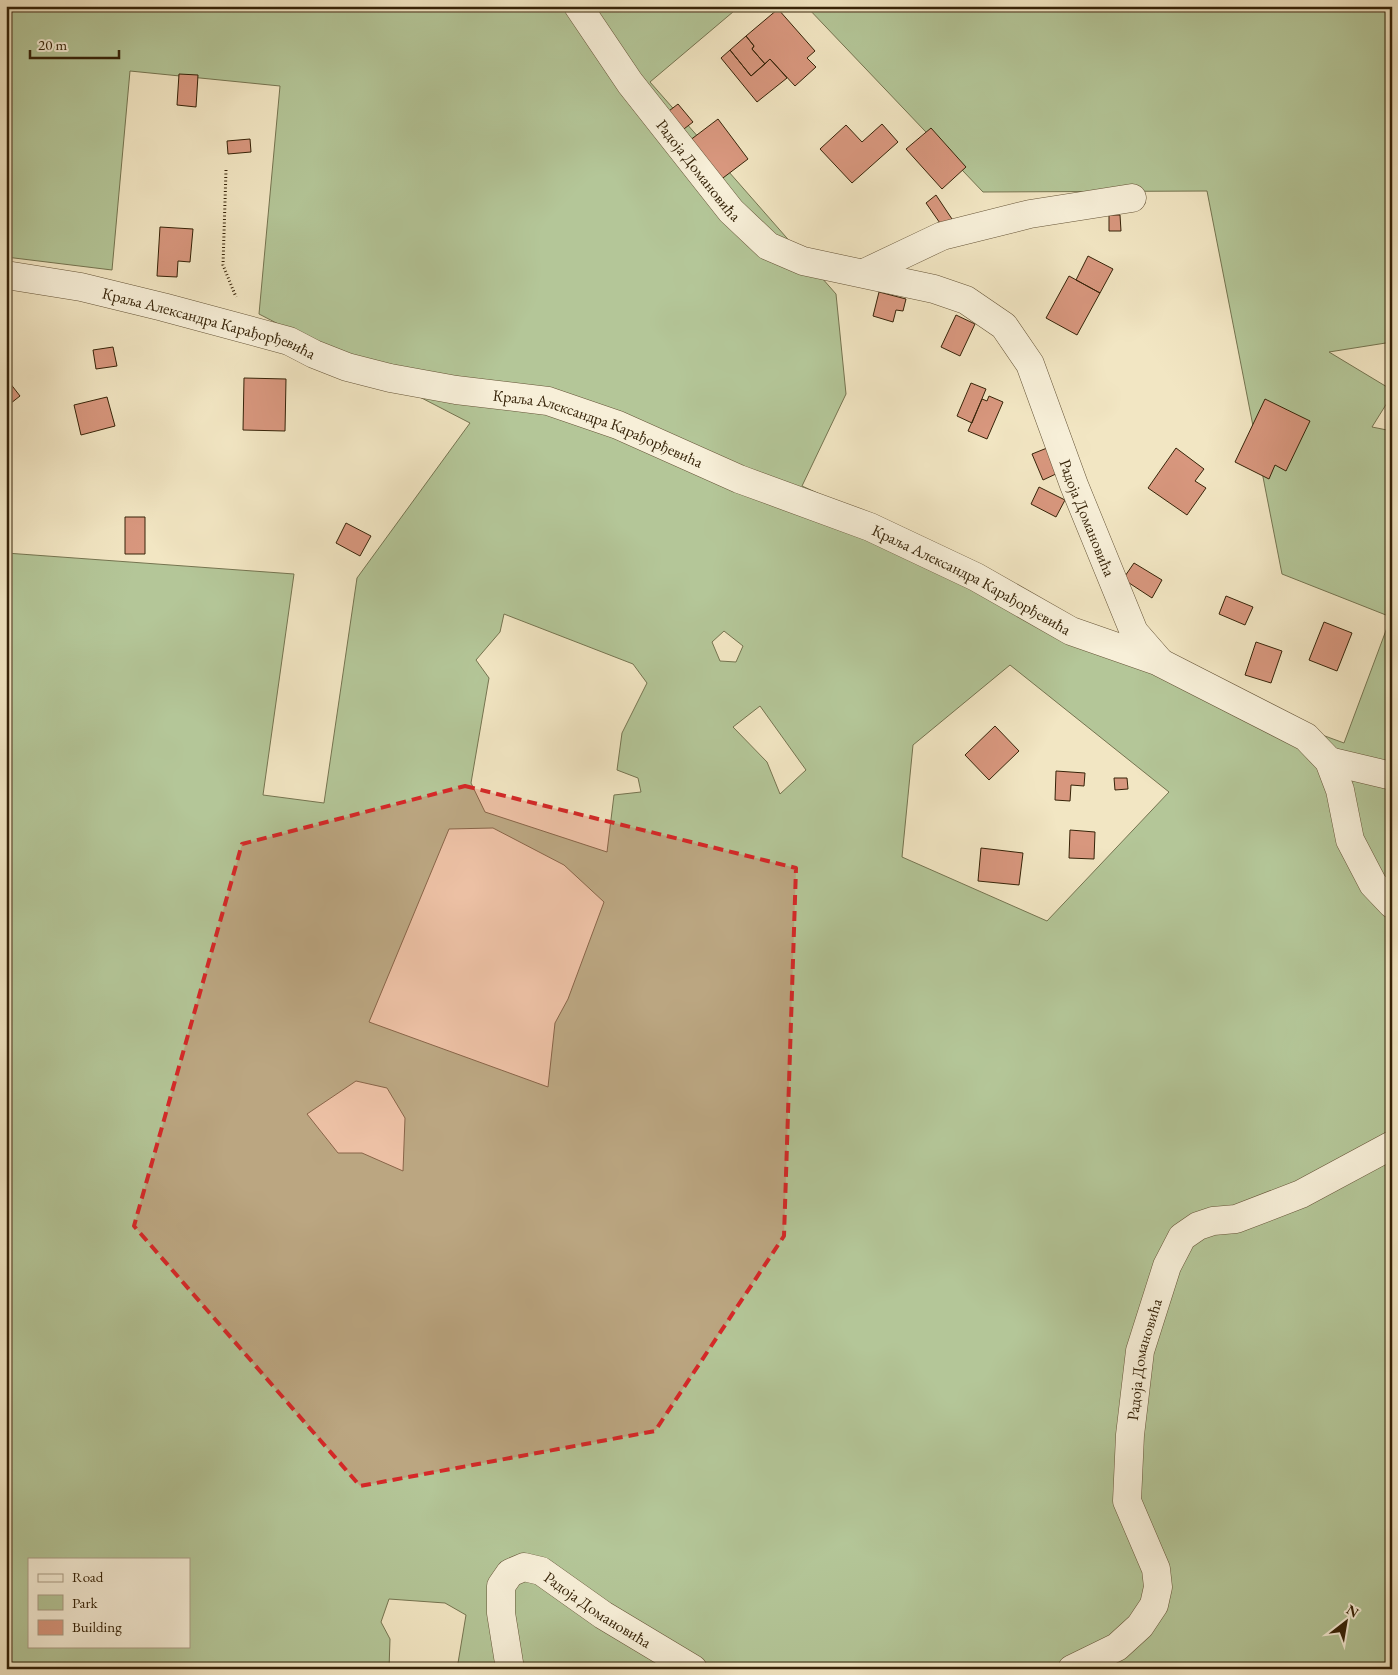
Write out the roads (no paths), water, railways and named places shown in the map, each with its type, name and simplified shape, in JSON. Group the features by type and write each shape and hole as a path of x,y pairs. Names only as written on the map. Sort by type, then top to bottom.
{"street":[{"name":"Радоја Домановића","path":"578,6 630,83 725,204 768,246 803,261 934,289 966,300 1004,326 1030,364 1074,485 1134,632 1161,663 1306,737 1329,762 1340,790 1350,840 1373,884 1392,904"},
{"path":"864,273 942,236 1030,214 1132,198"},
{"name":"Краља Александра Карађорђевића","path":"6,275 81,287 289,341 314,354 382,376 456,390 548,401 618,424 738,479 870,527 976,577 1071,631 1161,663"},
{"path":"1329,762 1392,776"},
{"name":"Радоја Домановића","path":"1072,1669 1117,1647 1140,1626 1154,1605 1158,1587 1156,1569 1127,1501 1130,1435 1140,1351 1168,1266 1182,1237 1198,1226 1213,1221 1236,1219 1300,1194 1392,1145"},
{"name":"Радоја Домановића","path":"510,1669 501,1613 501,1586 510,1573 524,1567 541,1571 603,1614 693,1669"}]}
